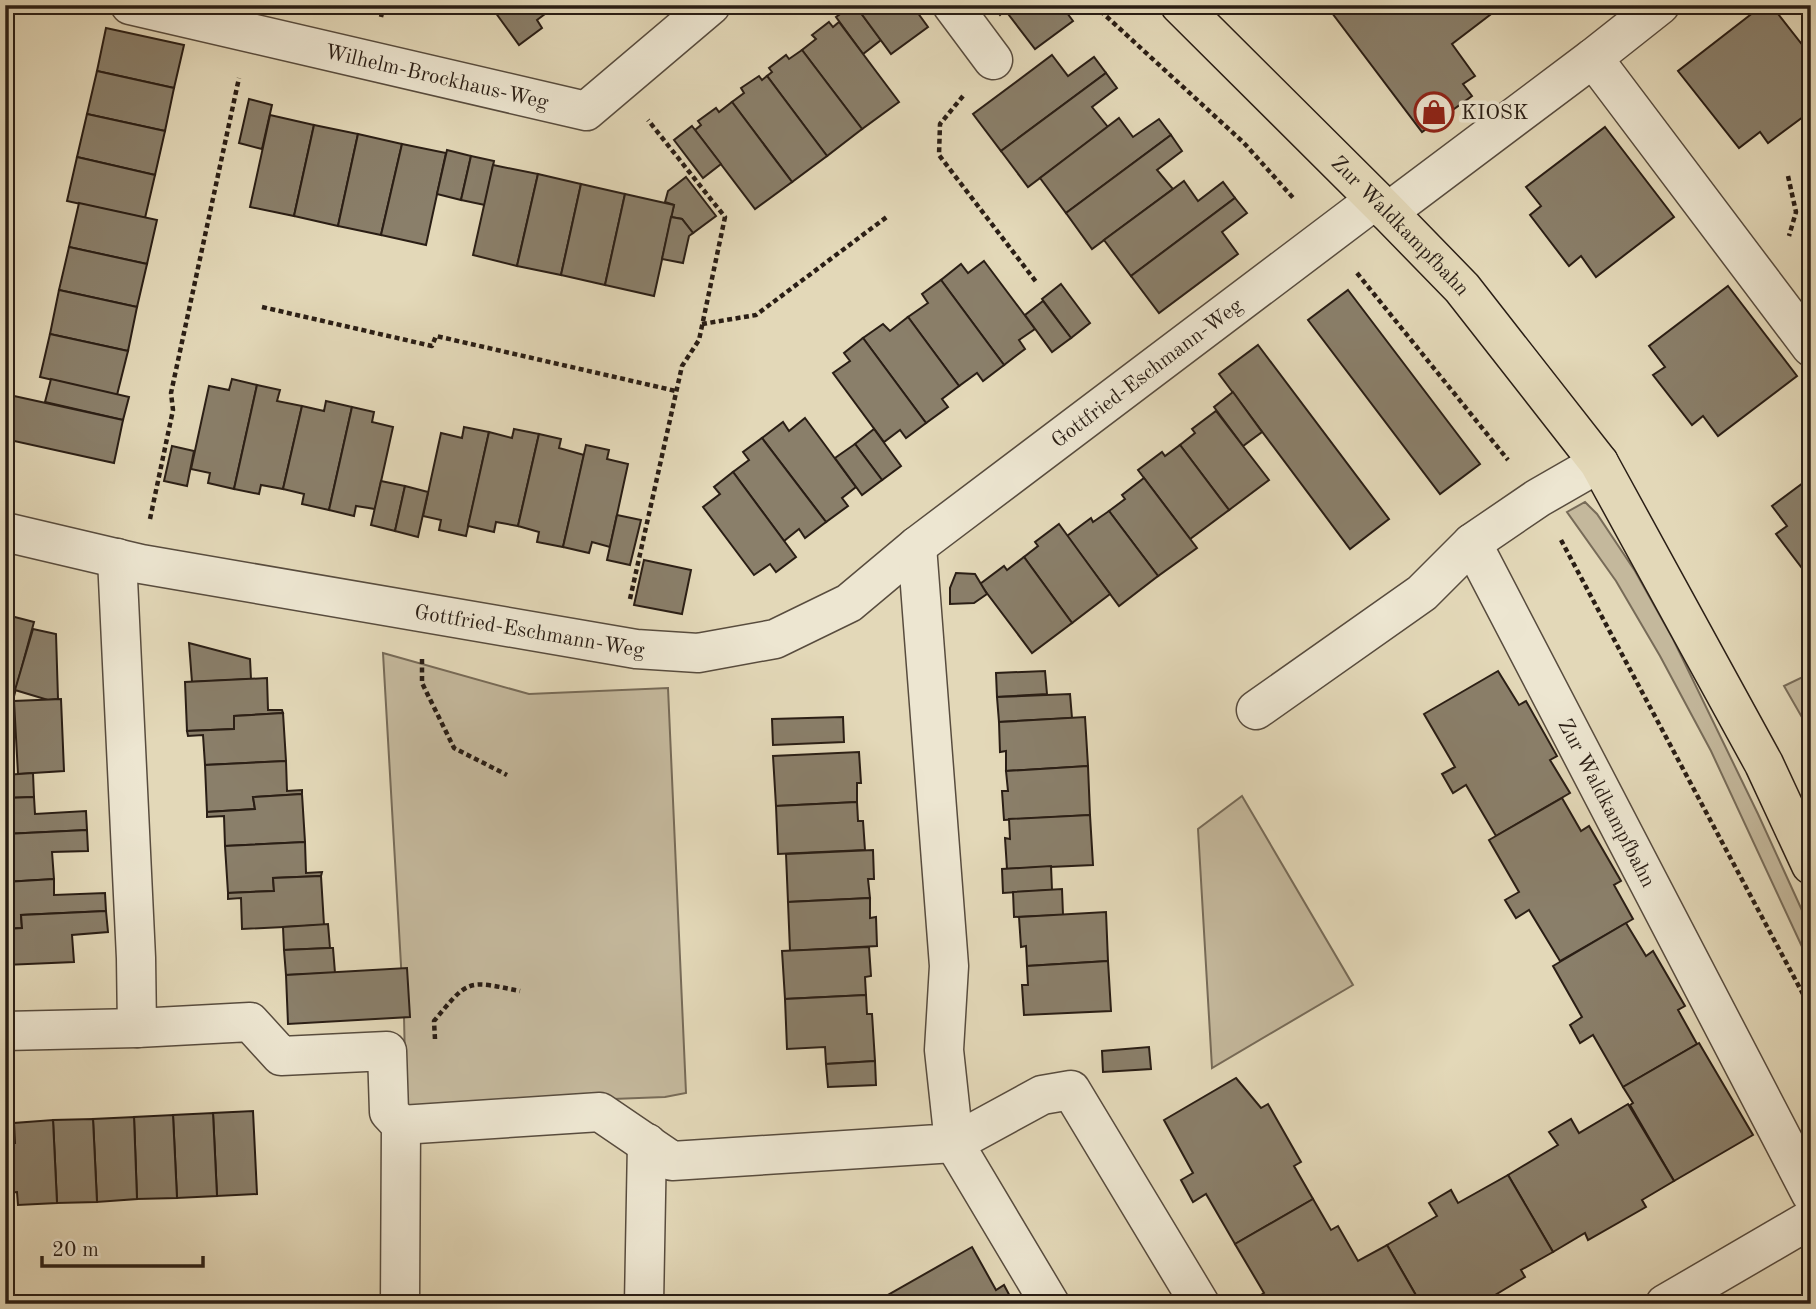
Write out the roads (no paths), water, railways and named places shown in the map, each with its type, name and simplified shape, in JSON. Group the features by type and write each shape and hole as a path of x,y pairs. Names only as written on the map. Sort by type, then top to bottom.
{"main road":[{"name":"Zur Waldkampfbahn","path":"1180,5 1462,288 1599,463 1764,764 1811,865"}],"street":[{"name":"Wilhelm-Brockhaus-Weg","path":"130,5 586,111 711,5"},
{"path":"952,5 993,60"},
{"name":"Gottfried-Eschmann-Weg","path":"5,532 129,561 620,646 698,653 775,639 849,604 917,546 1382,206 1593,58 1660,5"},
{"path":"1593,58 1811,347"},
{"path":"1256,710 1422,593 1472,544 1538,498 1599,463"},
{"name":"Zur Waldkampfbahn","path":"1472,544 1811,1194"},
{"path":"917,546 949,966 944,1050 954,1143 1050,1304"},
{"path":"129,561 137,1028"},
{"path":"5,1031 250,1022 281,1056 387,1051 389,1112 401,1125 400,1304"},
{"path":"401,1125 600,1112 672,1161 954,1143 1042,1095 1071,1090 1200,1304"},
{"path":"644,1304 647,1143"},
{"path":"1665,1304 1811,1219"}],"place":[{"name":"KIOSK","path":"1434,112"}]}
